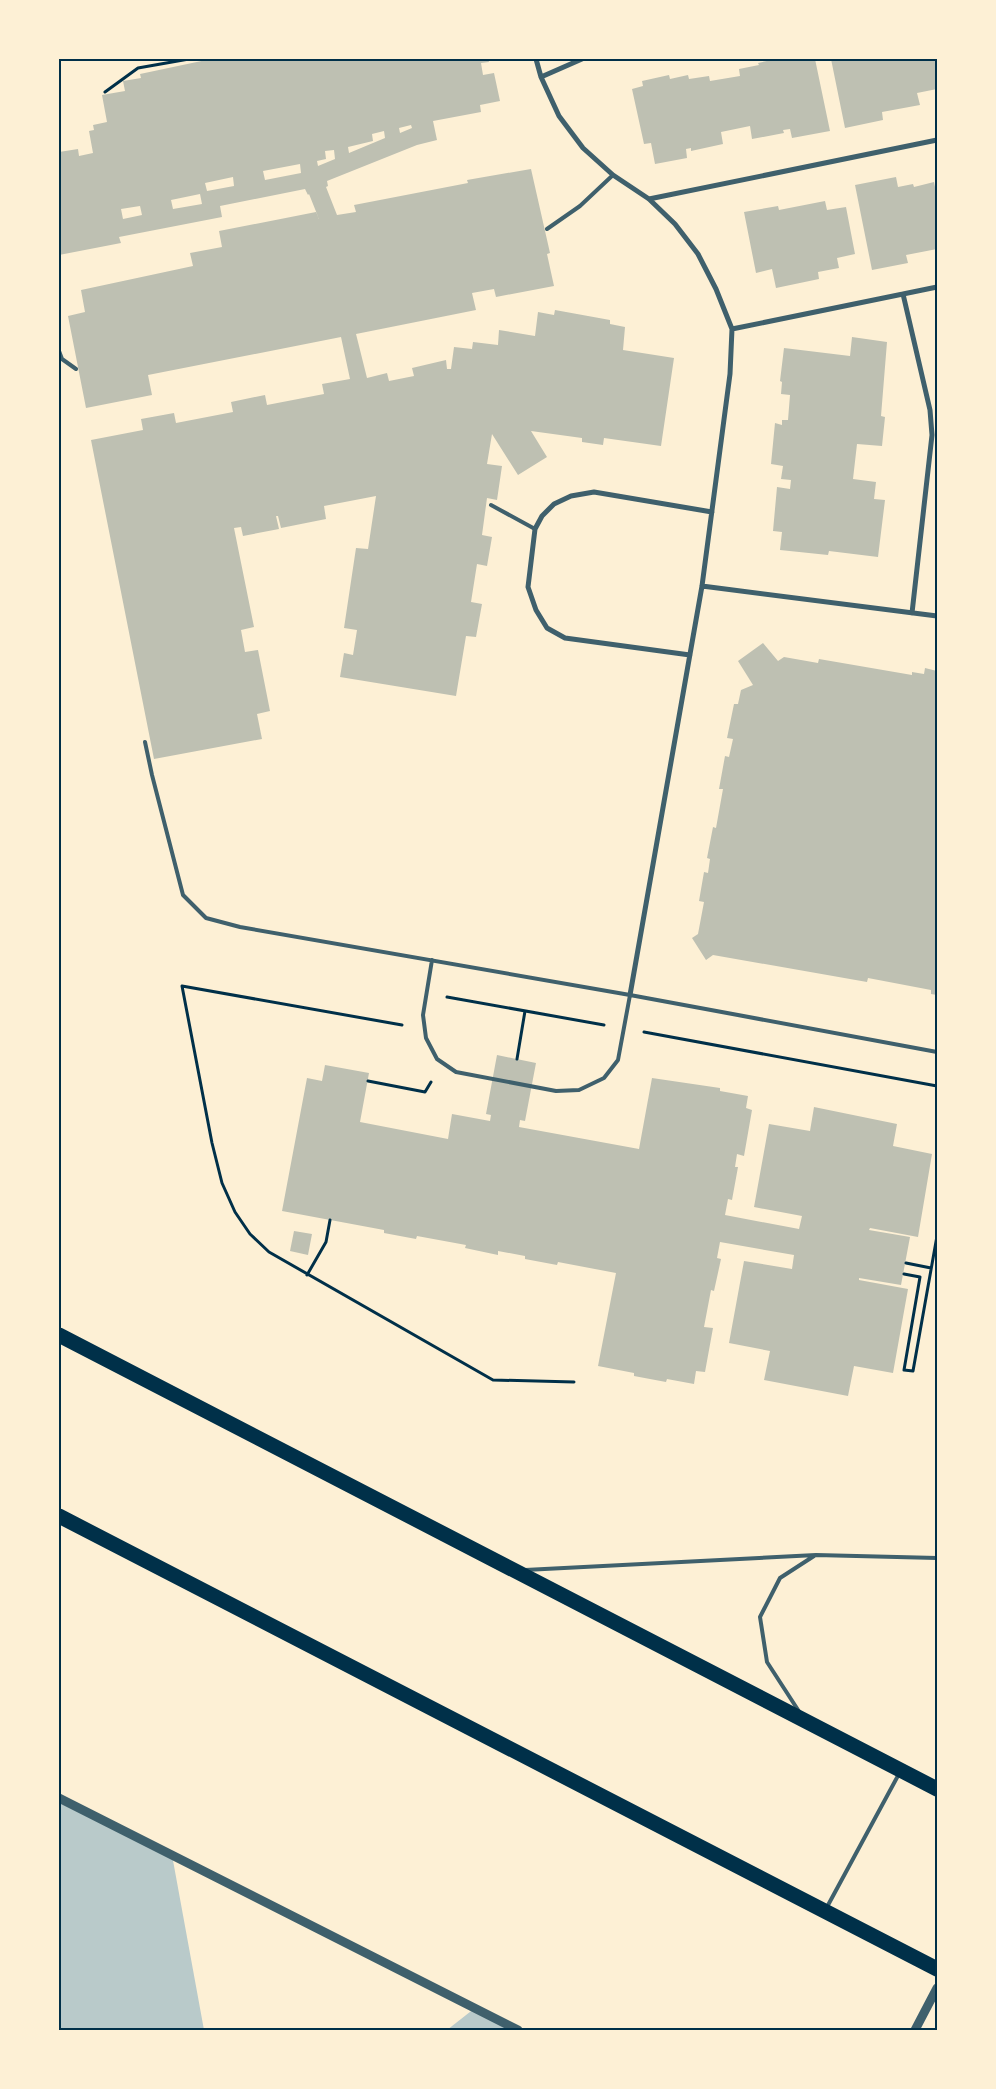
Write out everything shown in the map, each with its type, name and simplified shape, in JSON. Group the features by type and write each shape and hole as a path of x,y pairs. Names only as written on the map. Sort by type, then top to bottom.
{"highway":[{"path":"59,1335 937,1790"},
{"path":"59,1516 937,1969"}],"street":[{"path":"536,59 541,77 559,116 583,148 613,174 649,200 675,224 698,254 716,289 732,329 730,374 702,586 630,995"},
{"path":"541,77 582,59"},
{"path":"649,200 937,140"},
{"path":"732,329 937,287"},
{"path":"903,294 930,410 932,435 912,613"},
{"path":"690,655 565,638 547,628 536,610 528,587 535,529 542,516 554,504 571,496 594,492 712,512"},
{"path":"702,586 937,616"},
{"path":"59,1798 518,2030"},
{"path":"915,2030 937,1988"}],"lane":[{"path":"547,228 580,206 613,174"},
{"path":"59,351 62,359 76,368"},
{"path":"491,505 535,529"},
{"path":"146,742 152,775 183,895 206,918 240,927 630,995 937,1052"},
{"path":"432,960 423,1015 426,1038 437,1059 456,1072 547,1089 579,1090 604,1078 618,1060 630,995"},
{"path":"806,1721 767,1662 760,1617 780,1578 816,1555"},
{"path":"513,1570 816,1555 937,1558"},
{"path":"825,1911 901,1771"}],"path":[{"path":"105,92 138,68 189,59"},
{"path":"402,1025 182,986 212,1143 222,1183 235,1212 250,1234 269,1252 492,1380 574,1382"},
{"path":"426,993 937,1086"},
{"path":"517,1059 525,1011"},
{"path":"368,1081 425,1092 431,1082"},
{"path":"307,1274 326,1242 330,1220"},
{"path":"904,1274 920,1277 904,1370 913,1371 937,1236"},
{"path":"906,1262 931,1268"}],"shaded area":[{"path":"59,1798 172,1855 204,2030 59,2030"},
{"path":"475,2008 518,2030 447,2030"}],"building":[{"path":"211,59 488,59 489,62 481,63 483,75 494,73 500,101 480,105 481,112 433,121 437,140 417,145 327,181 328,186 326,187 337,215 356,212 354,205 468,183 467,180 531,169 550,253 547,254 554,286 496,297 494,289 472,293 476,310 356,334 367,378 387,373 389,381 414,376 412,368 446,360 447,369 451,369 454,347 472,349 473,342 498,345 499,330 535,336 538,312 554,315 555,310 610,320 610,324 625,327 623,350 674,358 661,446 604,438 603,445 582,442 582,438 531,431 547,457 518,475 492,434 487,464 502,466 497,500 487,498 482,535 492,537 487,566 477,564 471,602 482,604 476,637 466,636 456,696 340,677 344,653 353,655 357,630 344,628 356,548 368,549 376,496 324,506 326,519 281,528 278,516 276,516 279,529 243,536 241,527 234,528 254,627 241,630 245,652 258,650 270,711 257,714 262,739 154,759 91,440 143,430 141,419 174,413 176,423 233,412 231,402 265,395 267,405 324,394 322,384 350,379 341,337 148,375 152,395 86,408 68,316 85,312 81,290 193,266 190,253 222,247 219,231 316,212 319,219 309,194 305,189 220,206 222,217 119,237 121,243 59,255 59,152 78,149 79,156 93,153 89,131 94,130 93,125 107,122 102,95 125,91 123,81 141,78 140,74","holes":["411,125 412,128 400,133 399,128","384,131 385,138 349,153 348,147 373,141 372,134","334,150 335,159 318,166 317,161 326,159 325,151","300,164 301,173 265,180 263,171","233,177 234,186 207,191 205,183","200,194 202,204 173,209 171,200","140,206 142,215 123,219 121,209"]},
{"path":"776,59 815,59 830,131 792,138 790,129 783,130 784,133 752,139 750,126 721,132 723,144 691,151 691,148 686,149 687,158 655,164 651,143 644,144 632,89 643,86 642,81 669,75 670,79 688,75 689,79 709,76 710,81 740,76 739,69"},
{"path":"831,59 937,59 937,89 917,93 920,105 882,112 883,120 845,128"},
{"path":"896,177 898,187 913,184 914,187 934,182 935,187 937,186 937,249 906,255 908,263 872,270 855,185"},
{"path":"825,201 827,210 846,207 855,254 837,258 839,268 818,272 819,279 776,288 772,269 756,273 744,212 778,206 779,210"},
{"path":"852,337 887,342 881,416 885,417 882,446 857,444 853,479 876,482 874,499 885,500 878,557 829,551 828,555 780,550 782,532 773,531 777,487 790,489 791,480 781,479 783,466 771,464 775,423 782,425 782,420 788,420 790,395 781,394 782,382 780,381 784,348 850,356"},
{"path":"763,643 778,661 784,657 818,663 819,659 912,675 912,672 924,674 925,668 937,671 937,995 931,994 931,990 868,978 867,982 713,955 706,960 692,938 698,934 704,902 699,901 704,872 708,873 710,859 707,858 713,827 716,828 723,789 719,789 725,756 729,757 733,739 727,738 734,704 738,704 741,690 753,685 738,661"},
{"path":"497,1055 536,1063 525,1121 520,1120 519,1127 639,1149 652,1078 720,1088 720,1091 748,1096 746,1108 752,1110 744,1156 737,1154 735,1167 738,1167 732,1200 728,1199 725,1215 799,1229 802,1216 754,1207 769,1124 810,1131 814,1107 897,1124 893,1146 932,1154 918,1237 870,1228 869,1230 910,1237 901,1285 859,1278 859,1280 908,1289 893,1373 854,1366 848,1396 764,1380 770,1351 729,1343 744,1261 792,1269 794,1255 720,1242 717,1258 721,1259 714,1291 711,1290 704,1327 713,1328 705,1372 696,1371 694,1384 667,1379 666,1382 598,1366 616,1273 558,1262 557,1265 525,1259 525,1256 498,1251 498,1255 465,1248 466,1245 417,1236 416,1239 384,1233 384,1230 282,1211 307,1078 322,1081 325,1065 369,1073 360,1122 448,1139 452,1114 490,1121 491,1115 486,1114"},
{"path":"294,1231 312,1234 308,1255 290,1251"}]}
